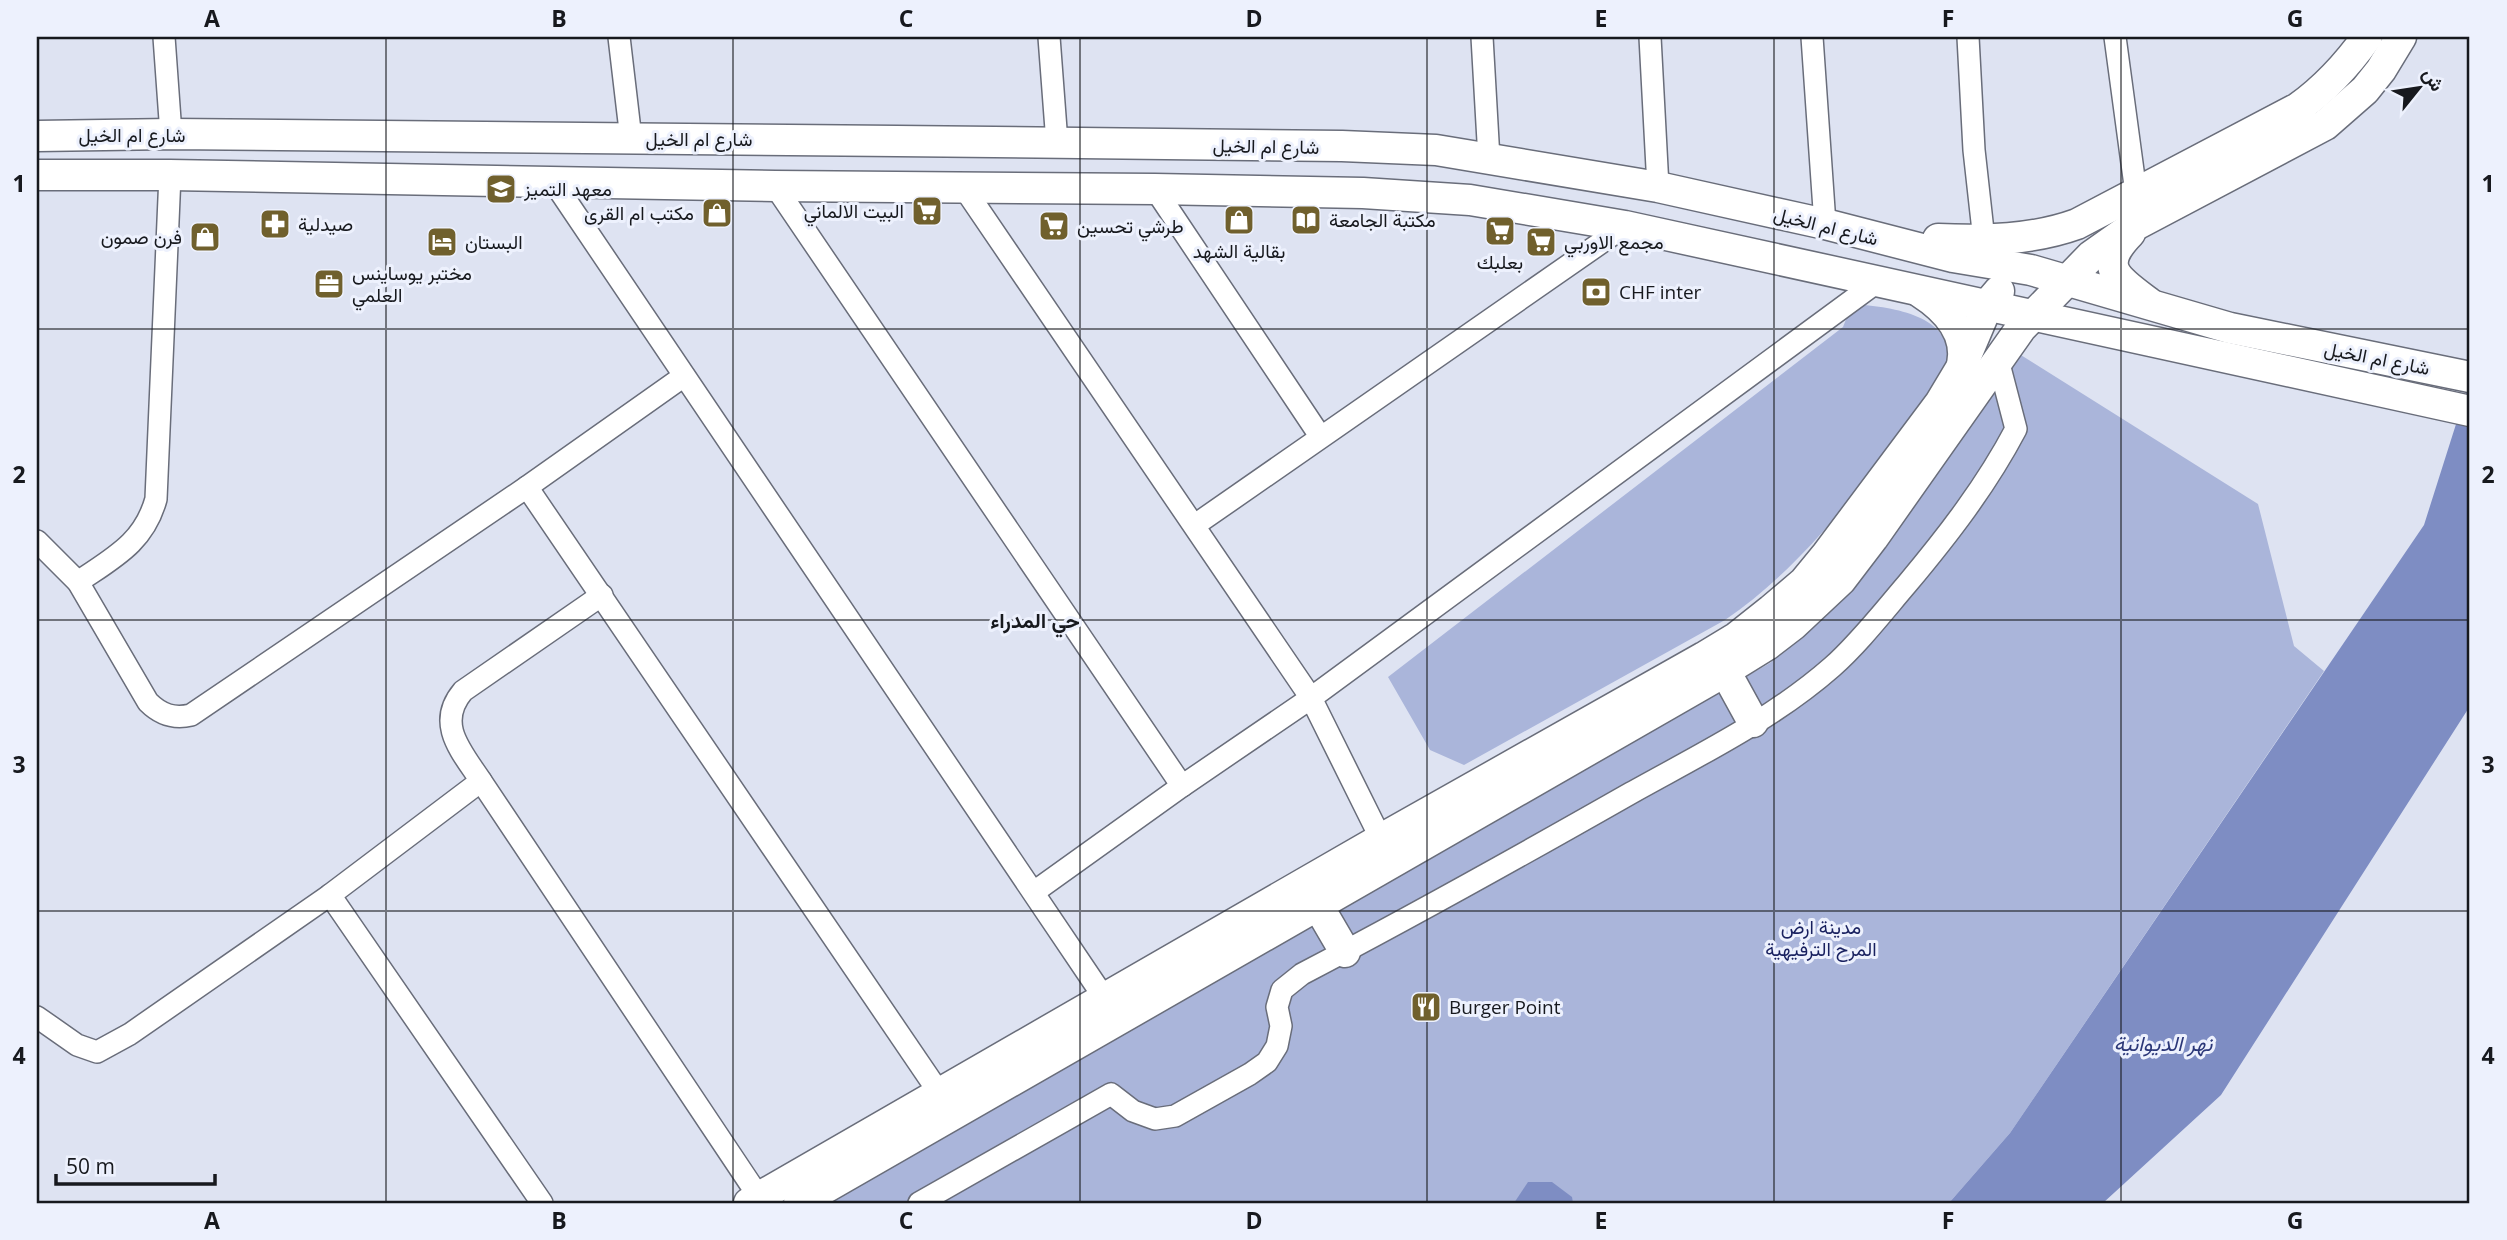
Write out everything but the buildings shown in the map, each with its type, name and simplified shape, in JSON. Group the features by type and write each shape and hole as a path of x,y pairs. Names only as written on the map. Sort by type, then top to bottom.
{"main road":[{"path":"799,1203 1767,645 1793,625 1841,580 2004,351 2032,316 2066,281 2108,242 2140,207 2298,108 2323,89 2348,63 2367,37"},
{"path":"1863,235 1984,240 2061,230 2140,207 2303,139 2325,125 2365,90 2382,70 2401,37"},
{"name":"شارع ام الخيل","path":"37,136 171,134 1342,146 1436,150 1658,187 1825,224 1953,257 2031,270 2230,328 2470,377"},
{"name":"شارع ام الخيل","path":"37,175 1155,189 1444,197 1625,226 2470,411"},
{"path":"2140,207 2111,262 2114,271 2124,282 2156,308"},
{"path":"754,1200 1737,637 1804,582 1848,528 1940,403 1961,368 1988,304 2015,275 2031,270"},
{"path":"1917,290 1938,304 1954,322 1963,346 1961,368"},
{"path":"2004,351 2038,331 2070,324"},
{"path":"1725,671 1753,722"},
{"path":"1317,904 1345,952"}],"street":[{"path":"164,37 171,134"},
{"path":"619,37 631,139"},
{"path":"1049,37 1057,144"},
{"path":"1482,37 1489,159"},
{"path":"1650,37 1658,187"},
{"path":"1812,37 1825,224"},
{"path":"1968,37 1974,150 1984,240"},
{"path":"2115,37 2140,207"},
{"path":"78,582 129,547 147,525 156,499 170,175"},
{"path":"553,181 1105,999"},
{"path":"775,186 1182,786"},
{"path":"964,187 1311,698 1381,839"},
{"path":"1155,189 1320,436"},
{"path":"1195,525 1625,226"},
{"path":"1034,892 1311,698 1877,282"},
{"path":"919,1203 1111,1094 1133,1111 1155,1119 1175,1115 1250,1074 1267,1062 1277,1046 1281,1027 1277,1007 1282,990 1302,974 1452,895 1753,722 1792,698 1833,666 1885,611 1975,499 2016,429 2004,351"},
{"path":"37,541 78,582 148,702 163,714 182,717 200,710 527,487 684,376"},
{"path":"527,487 940,1094"},
{"path":"603,596 470,685 456,699 450,718 453,738 754,1200"},
{"path":"37,1017 77,1045 97,1052 130,1034 330,895 481,781"},
{"path":"330,895 542,1203"}],"green space":[{"path":"1852,304 1904,312 1934,326 1944,338 1949,354 1947,373 1872,473 1818,537 1758,595 1725,620 1464,765 1430,750 1388,677 1843,327"},
{"name":"مدينة ارض المرح الترفيهية","path":"2016,352 2258,504 2294,646 2324,671 2010,1133 1949,1203 824,1203 1313,921 1770,663 1804,636 1838,602"}],"water":[{"name":"نهر الديوانية","path":"2470,380 2470,706 2221,1095 2103,1203 1949,1203 2010,1133 2424,525"},
{"path":"1528,1182 1552,1182 1572,1197 1573,1203 1514,1203"}],"place":[{"name":"معهد التميز","path":"501,189"},
{"name":"البيت الالماني","path":"927,211"},
{"name":"مكتب ام القرى","path":"717,213"},
{"name":"بقالية الشهد","path":"1239,220"},
{"name":"مكتبة الجامعة","path":"1306,220"},
{"name":"صيدلية","path":"275,224"},
{"name":"طرشي تحسين","path":"1054,226"},
{"name":"بعلبك","path":"1500,231"},
{"name":"فرن صمون","path":"205,237"},
{"name":"البستان","path":"442,242"},
{"name":"مجمع الاوربي","path":"1541,242"},
{"name":"مختبر يوساينس العلمي","path":"329,284"},
{"name":"CHF inter","path":"1596,292"},
{"name":"Burger Point","path":"1426,1007"}],"district":[{"name":"حي المدراء","path":"1035,621"}]}
